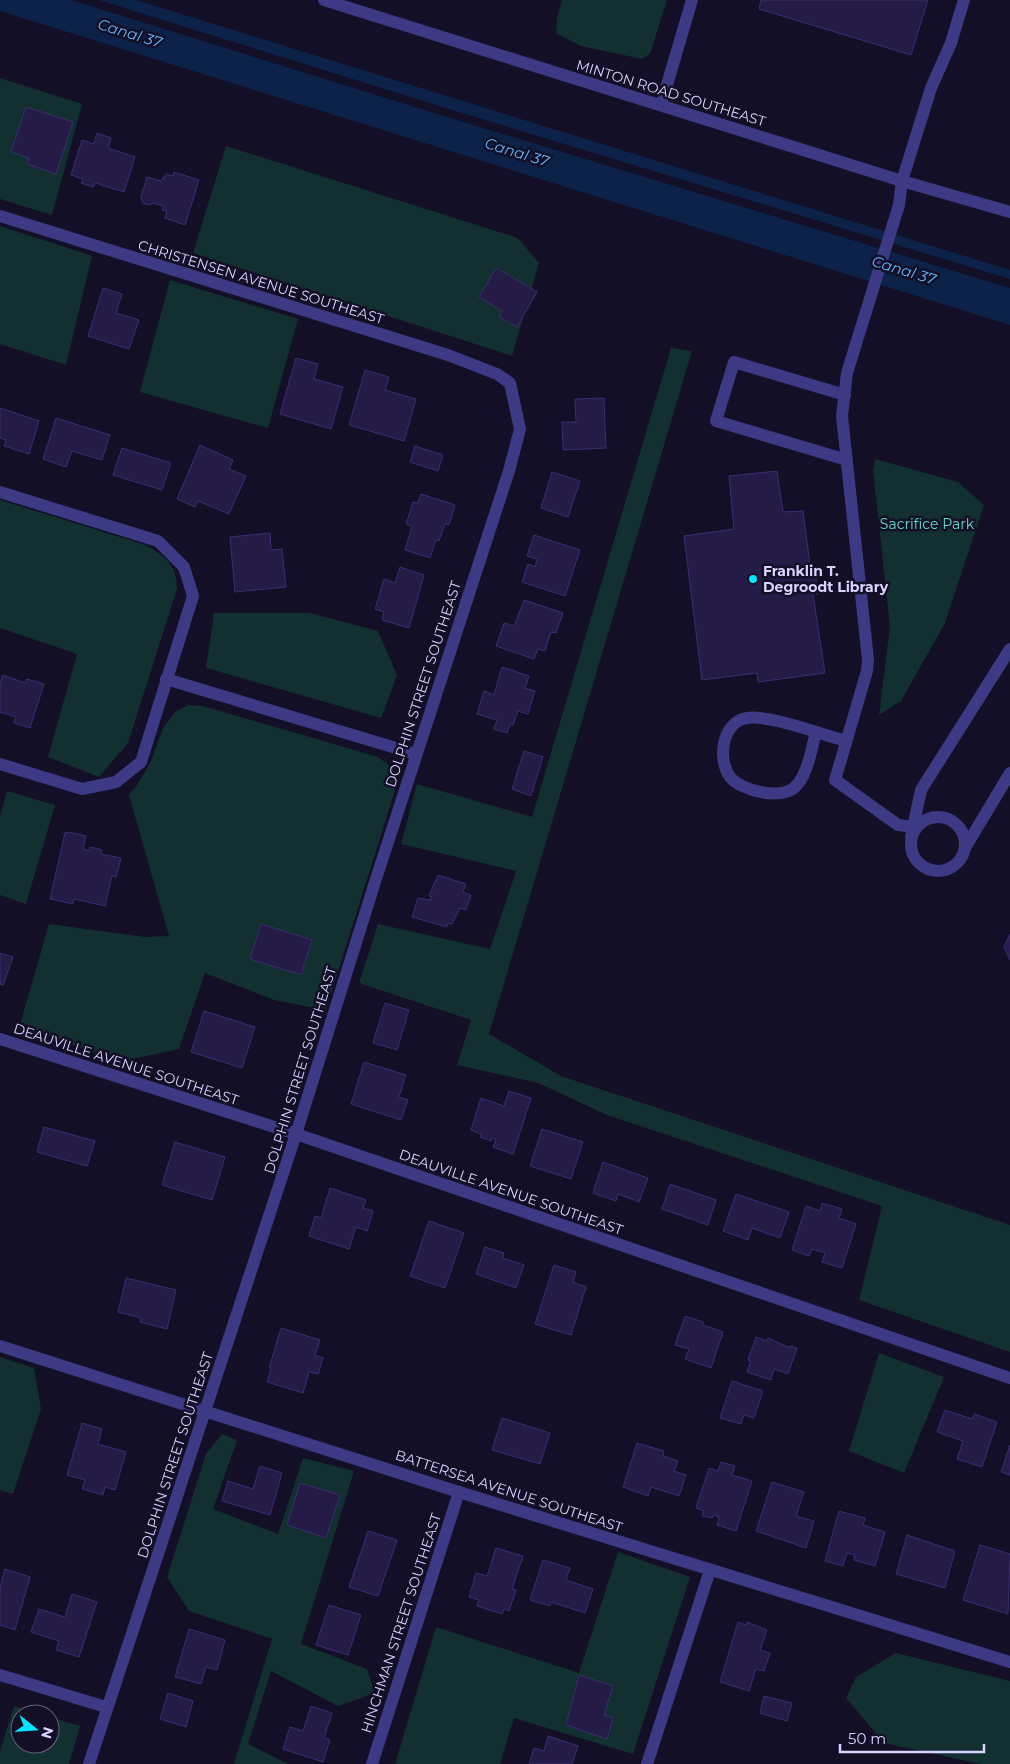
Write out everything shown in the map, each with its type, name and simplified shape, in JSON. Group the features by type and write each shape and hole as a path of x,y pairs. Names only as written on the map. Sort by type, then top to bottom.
{"street":[{"name":"MINTON ROAD SOUTHEAST","path":"324,0 902,181 1010,212"},
{"path":"661,105 692,0"},
{"path":"912,832 898,825 835,780 867,671 868,660 842,416 847,373 899,205 902,181 931,88 951,43 964,0"},
{"name":"CHRISTENSEN AVENUE SOUTHEAST","path":"0,216 448,355 497,374 510,383"},
{"path":"845,395 734,362 716,421 847,460"},
{"name":"DOLPHIN STREET SOUTHEAST","path":"89,1764 106,1707 296,1134 416,754 509,471 520,430 510,383"},
{"path":"0,492 158,541 184,567 193,596 141,762 116,782 82,789 0,764"},
{"path":"1010,649 921,790 910,849 916,861 926,869 939,872 948,870 962,857 965,848 1010,774"},
{"path":"166,680 416,754"},
{"path":"816,733 802,778 796,787 787,792 766,793 742,786 731,778 723,762 723,746 728,733 736,721 748,717 765,719 816,733 846,742"},
{"path":"912,832 918,824 929,817 947,817 962,830 965,848"},
{"name":"DEAUVILLE AVENUE SOUTHEAST","path":"0,1039 296,1134 1010,1378"},
{"name":"BATTERSEA AVENUE SOUTHEAST","path":"0,1346 459,1492 1010,1662"},
{"name":"HINCHMAN STREET SOUTHEAST","path":"372,1764 459,1492"},
{"path":"648,1764 710,1570"},
{"path":"0,1675 106,1707"}],"green space":[{"path":"562,0 667,0 650,54 642,59 581,46 556,33 557,17"},
{"path":"0,78 82,104 52,215 0,199"},
{"path":"226,146 518,238 539,263 512,356 193,253"},
{"path":"0,226 92,256 66,365 0,344"},
{"path":"170,280 298,319 268,428 140,392"},
{"path":"671,348 692,351 489,1034 561,1076 1010,1225 1010,1352 859,1300 882,1206 607,1115 538,1083 457,1065 471,1020 359,983 378,924 490,949 516,871 401,844 417,784 532,817"},
{"name":"Sacrifice Park","path":"875,459 958,482 984,505 945,623 901,701 879,715 890,626 873,471"},
{"path":"0,500 143,544 163,556 175,573 177,589 128,743 99,777 48,757 77,654 0,628"},
{"path":"214,613 310,613 378,631 397,675 381,718 206,668"},
{"path":"188,705 203,706 378,757 394,769 396,787 326,1010 274,1000 205,973 179,1049 123,1061 19,1028 49,924 145,937 169,936 129,795 138,784 151,761 163,728 175,712"},
{"path":"7,791 55,805 26,904 0,895 0,816"},
{"path":"879,1353 944,1377 904,1473 849,1451"},
{"path":"0,1357 34,1368 41,1409 13,1494 0,1490"},
{"path":"222,1434 237,1440 213,1509 278,1534 303,1458 354,1471 301,1644 367,1669 375,1693 338,1706 271,1671 248,1744 288,1764 234,1764 272,1639 189,1611 167,1577 206,1454"},
{"path":"618,1552 690,1577 633,1754 514,1718 500,1764 395,1764 436,1627 579,1673"},
{"path":"896,1653 1010,1681 1010,1764 981,1764 884,1743 846,1698 856,1677"},
{"path":"10,1719 10,1754 60,1754 60,1720 80,1726 69,1764 0,1764 0,1751"}],"water":[{"name":"Canal 37","path":"0,0 71,0 447,117 1010,288 1010,325 0,11"},
{"path":"99,0 136,0 1010,270 1010,279 449,109"}],"building":[{"path":"761,0 928,0 911,55 759,9"},
{"path":"26,107 73,122 56,174 27,164 29,158 11,152"},
{"path":"97,133 111,138 108,148 135,157 124,192 95,183 93,187 81,183 83,179 71,175 82,140 94,144"},
{"path":"174,172 199,180 185,225 165,218 167,211 162,210 164,206 143,203 141,197 147,177 161,181 166,174 173,176"},
{"path":"496,268 537,292 517,327 499,317 502,311 479,297"},
{"path":"103,288 122,294 116,313 139,320 129,349 88,336"},
{"path":"296,358 318,364 314,379 343,387 331,429 280,414"},
{"path":"365,370 389,377 385,390 416,399 404,441 349,425"},
{"path":"604,398 606,448 563,450 562,422 576,422 575,399"},
{"path":"0,408 39,421 29,454 4,446 6,440 0,438"},
{"path":"56,418 110,435 102,460 72,451 66,467 43,459"},
{"path":"200,445 233,460 229,469 246,476 229,514 198,501 195,507 177,499"},
{"path":"415,446 443,455 438,471 410,462"},
{"path":"122,448 171,463 162,490 113,475"},
{"name":"Franklin T. Degroodt Library","path":"777,471 783,512 803,511 810,565 814,565 818,594 813,594 825,673 758,682 757,673 702,680 684,536 734,529 729,476"},
{"path":"552,472 580,481 568,517 541,508"},
{"path":"421,494 455,505 449,525 445,524 439,541 436,540 430,558 405,550 412,526 406,524 413,502 418,503"},
{"path":"270,533 271,550 282,549 286,587 235,592 230,537"},
{"path":"534,535 580,550 565,596 522,582 528,564 535,567 537,559 527,556"},
{"path":"400,567 424,575 409,628 382,620 384,612 375,609 384,579 395,583"},
{"path":"524,600 563,613 556,633 551,632 545,651 538,649 534,659 496,646 504,623 514,626"},
{"path":"502,667 529,676 525,688 535,691 528,714 518,711 513,725 510,724 507,733 494,729 497,720 477,714 484,691 494,695"},
{"path":"3,675 25,683 27,679 44,684 30,728 14,723 16,717 0,712 0,684"},
{"path":"524,751 543,757 531,796 512,789"},
{"path":"65,833 86,836 83,849 89,851 90,847 102,850 101,854 121,858 116,877 112,876 105,906 74,899 73,904 50,899"},
{"path":"438,875 466,884 463,892 471,895 466,910 460,908 452,924 448,923 447,927 412,917 418,898 431,900 432,897 429,896"},
{"path":"261,924 312,940 301,975 250,959"},
{"path":"1010,934 1010,960 1004,947"},
{"path":"0,953 13,957 3,985 0,984"},
{"path":"385,1003 409,1010 397,1050 373,1043"},
{"path":"204,1011 255,1027 242,1068 191,1052"},
{"path":"364,1062 406,1075 399,1097 408,1100 401,1120 351,1104"},
{"path":"509,1091 531,1098 513,1154 493,1147 496,1139 492,1138 491,1141 480,1137 481,1134 471,1130 481,1098 504,1106"},
{"path":"44,1127 95,1141 87,1166 37,1152"},
{"path":"542,1129 583,1142 571,1179 530,1166"},
{"path":"175,1142 225,1157 212,1200 162,1185"},
{"path":"603,1162 648,1178 639,1202 618,1194 616,1201 593,1193"},
{"path":"670,1184 716,1200 708,1225 662,1209"},
{"path":"330,1188 366,1200 363,1208 373,1211 367,1231 356,1227 349,1249 309,1236 315,1216 321,1218"},
{"path":"736,1194 789,1212 780,1238 752,1228 748,1240 723,1231"},
{"path":"822,1203 842,1209 839,1218 856,1224 842,1268 822,1262 825,1253 812,1249 809,1256 792,1250 806,1206 820,1211"},
{"path":"429,1221 464,1233 445,1288 410,1276"},
{"path":"485,1247 504,1253 503,1258 524,1265 516,1288 476,1274"},
{"path":"554,1265 576,1272 573,1282 586,1287 571,1335 535,1324"},
{"path":"126,1278 176,1290 167,1329 140,1322 141,1318 118,1312"},
{"path":"685,1316 723,1332 711,1368 685,1359 689,1349 675,1345"},
{"path":"281,1328 320,1340 315,1355 323,1358 318,1374 309,1372 303,1393 267,1382 271,1368 269,1368"},
{"path":"756,1337 767,1341 768,1338 790,1348 790,1346 797,1348 788,1374 774,1369 771,1380 747,1372 751,1361 748,1360"},
{"path":"732,1381 763,1391 754,1418 744,1415 741,1424 720,1418"},
{"path":"945,1410 972,1419 974,1414 997,1422 982,1467 957,1459 963,1441 937,1432"},
{"path":"502,1418 550,1433 540,1464 492,1450"},
{"path":"82,1423 102,1429 98,1444 126,1452 115,1490 105,1487 103,1495 82,1489 85,1480 67,1475"},
{"path":"637,1443 664,1451 663,1456 678,1461 674,1471 686,1475 679,1496 651,1487 648,1496 623,1487"},
{"path":"1010,1445 1010,1475 1001,1472"},
{"path":"721,1462 735,1466 732,1475 752,1481 736,1531 717,1525 719,1517 713,1515 712,1518 702,1516 704,1511 696,1508 709,1468 718,1471"},
{"path":"260,1466 282,1473 270,1515 222,1501 228,1481 253,1489"},
{"path":"772,1482 804,1492 796,1516 814,1521 806,1548 756,1531"},
{"path":"300,1483 340,1495 326,1538 287,1525"},
{"path":"839,1511 865,1518 863,1525 885,1532 875,1566 854,1560 855,1555 847,1553 843,1566 825,1561"},
{"path":"368,1531 397,1540 378,1596 349,1587"},
{"path":"907,1535 955,1551 945,1588 896,1574"},
{"path":"980,1545 1010,1554 1008,1614 963,1600"},
{"path":"496,1548 523,1556 512,1589 516,1590 509,1611 504,1609 502,1614 477,1606 479,1600 469,1597 476,1573 487,1576"},
{"path":"543,1560 570,1568 566,1580 593,1589 585,1613 551,1602 550,1606 530,1600"},
{"path":"5,1569 30,1577 15,1630 0,1625 0,1587"},
{"path":"72,1594 97,1602 79,1657 56,1650 59,1641 31,1632 39,1609 65,1617"},
{"path":"329,1605 361,1615 348,1655 316,1645"},
{"path":"738,1622 746,1625 747,1622 767,1630 760,1650 770,1653 764,1671 756,1669 749,1691 720,1682"},
{"path":"189,1629 225,1640 217,1670 206,1667 201,1684 175,1677"},
{"path":"579,1675 613,1686 604,1715 613,1718 607,1739 566,1725"},
{"path":"168,1693 193,1701 186,1727 160,1719"},
{"path":"764,1696 792,1703 787,1721 760,1713"},
{"path":"311,1706 332,1713 324,1738 330,1740 323,1762 283,1749 290,1727 303,1731"},
{"path":"548,1736 578,1746 572,1764 529,1764 534,1748 544,1751"}],"place":[{"name":"Franklin T. Degroodt Library","path":"753,579"}]}
